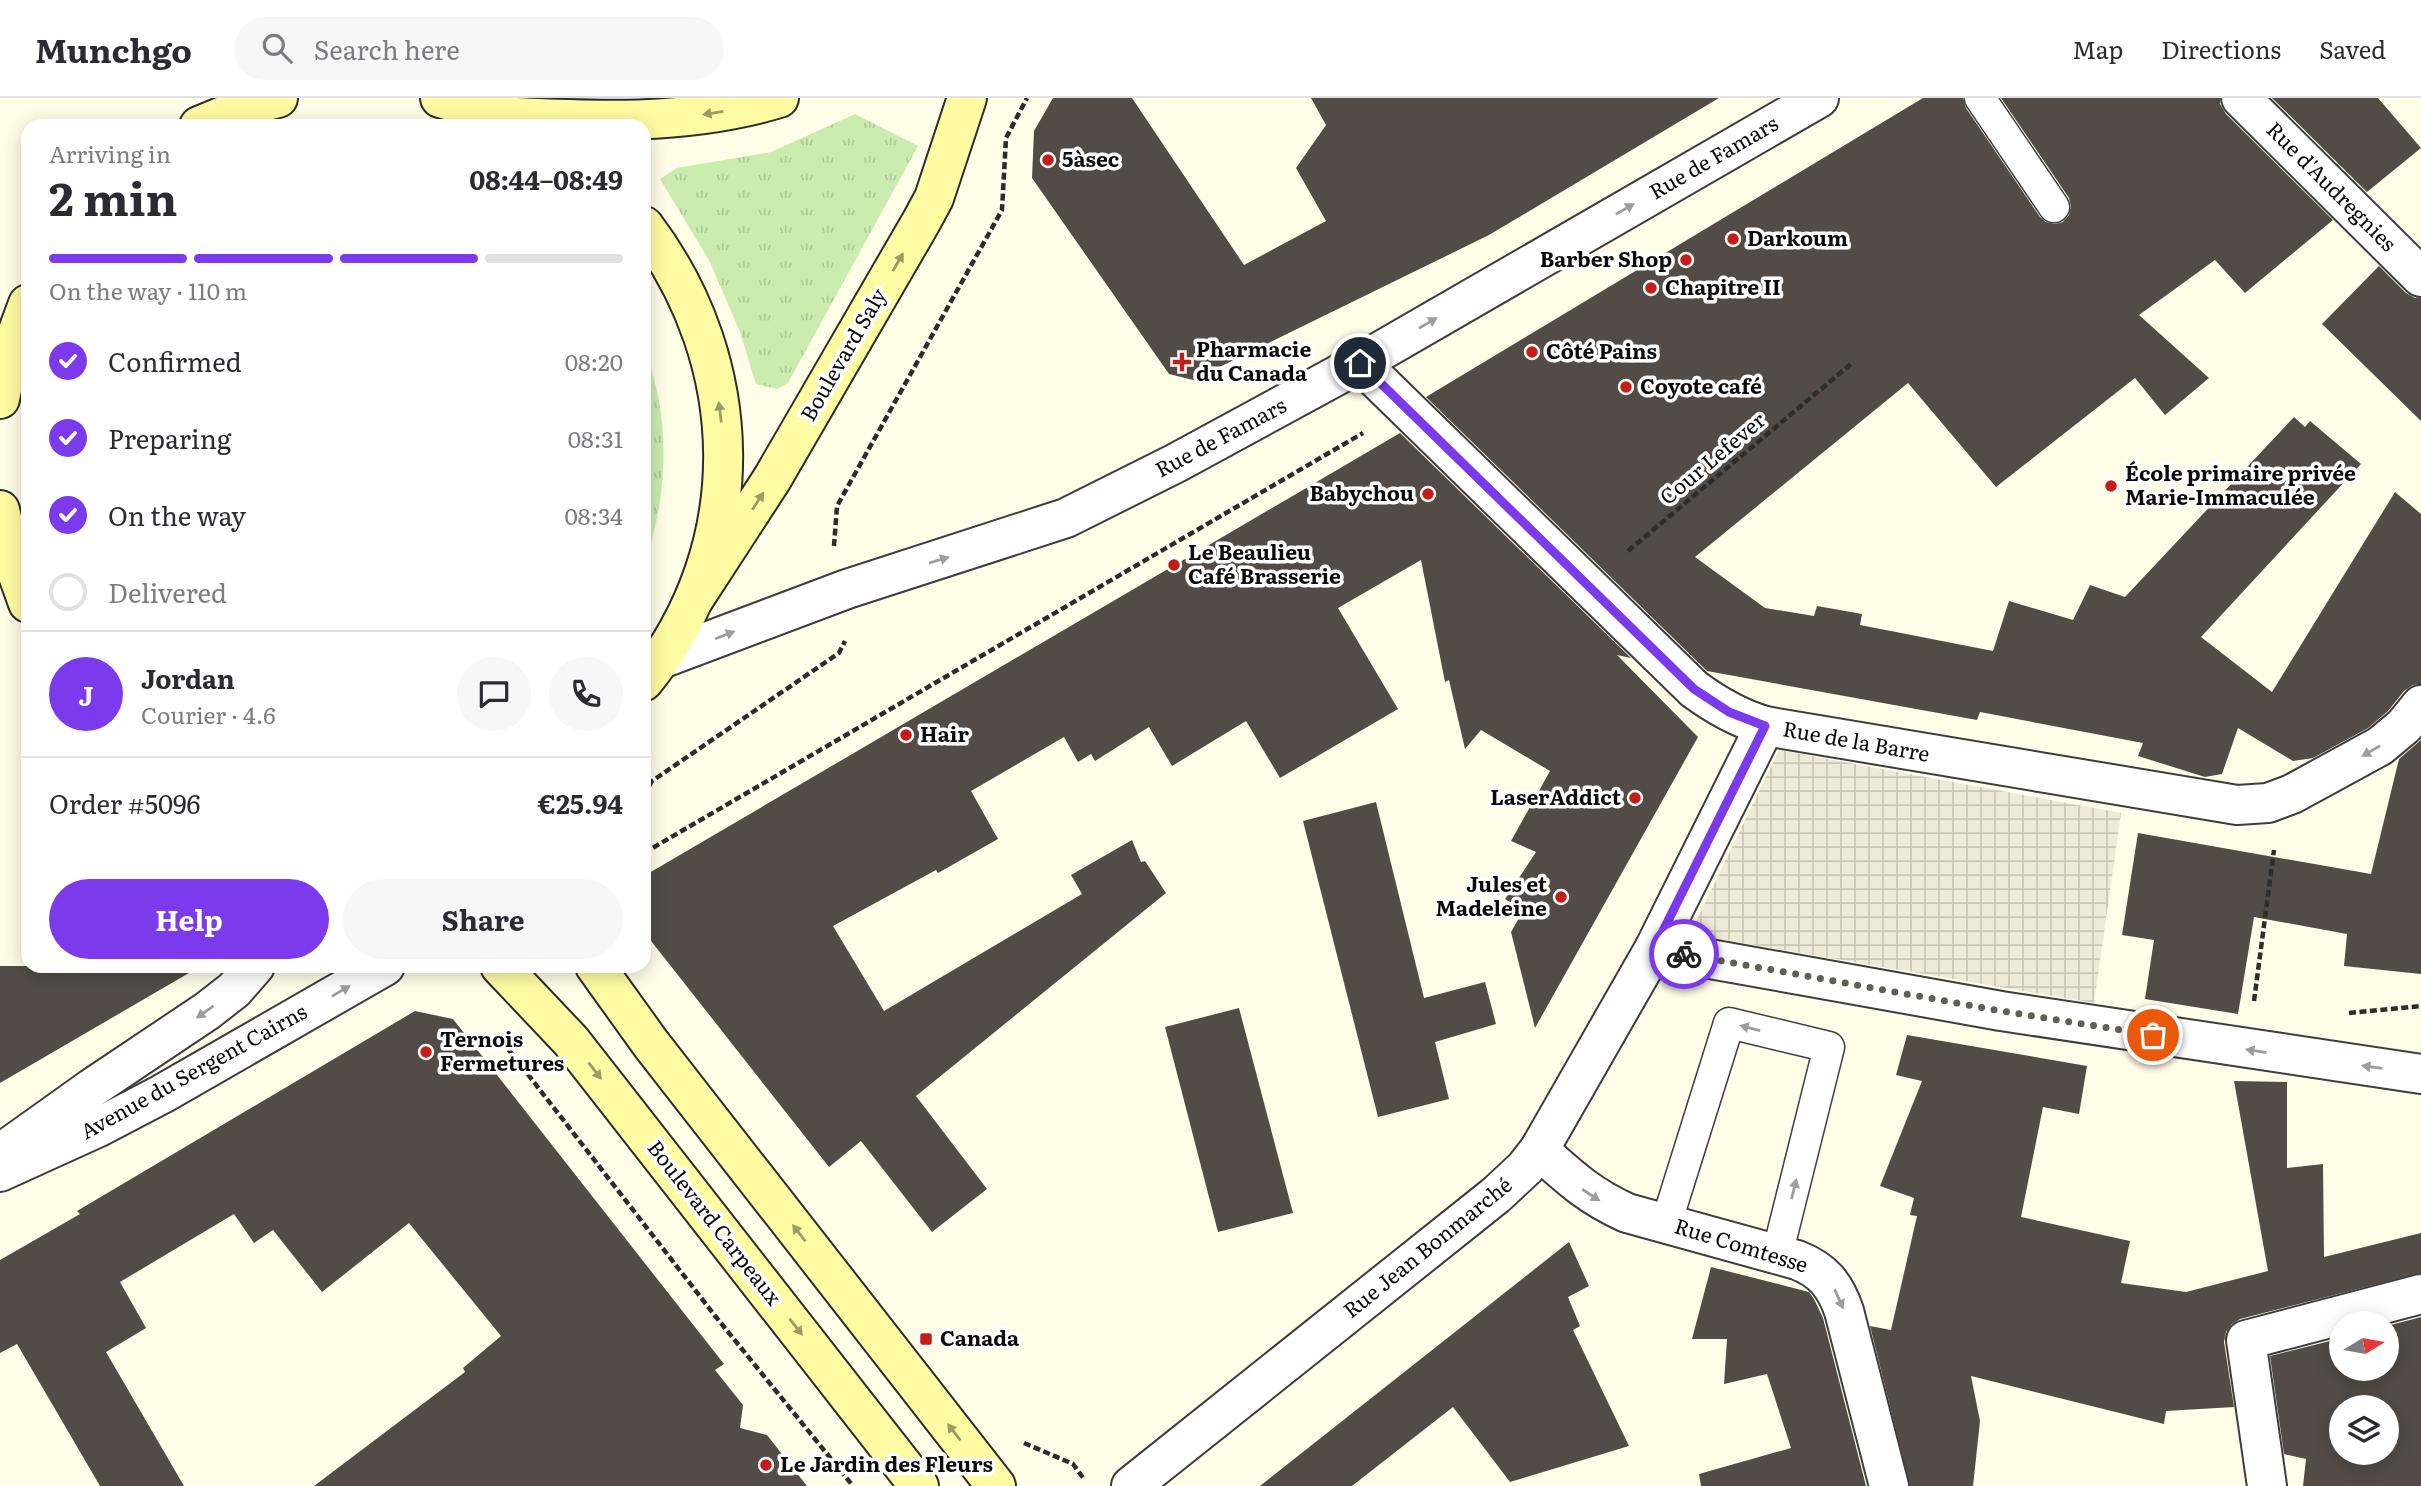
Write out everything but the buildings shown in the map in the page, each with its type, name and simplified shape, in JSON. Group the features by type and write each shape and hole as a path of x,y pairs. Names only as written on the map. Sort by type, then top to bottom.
{"main road":[{"path":"216,119 247,106 278,98"},
{"path":"440,98 502,119"},
{"path":"631,119 676,118 741,108 779,98"},
{"name":"Boulevard Saly","path":"694,599 772,479 921,222 934,198 967,98"},
{"path":"651,236 674,270 697,317 712,365 721,416 723,458 721,500 715,534 694,599 652,670"},
{"path":"0,399 9,355 21,323"},
{"path":"2,525 18,597"},
{"name":"Boulevard Carpeaux","path":"507,973 571,1041 919,1486"},
{"path":"600,973 651,1044 996,1486"}],"street":[{"name":"Rue de Famars","path":"652,670 847,589 1066,518 1176,463 1360,363 1819,98"},
{"name":"Rue d'Audregnies","path":"2241,98 2421,277"},
{"name":"Rue de la Barre","path":"1360,363 1694,689 1729,712 1765,726 2237,805 2280,800"},
{"path":"2280,800 2380,746 2404,726 2421,705"},
{"name":"Rue Jean Bonmarché","path":"1131,1486 1496,1195 1525,1168 1539,1150 1654,949 1765,726"},
{"path":"1654,949 2001,1011 2421,1074"},
{"name":"Avenue du Sergent Cairns","path":"0,1154 207,1011 234,990 249,973"},
{"name":"Avenue du Sergent Cairns","path":"0,1172 162,1094 373,973"},
{"name":"Rue Comtesse","path":"1539,1150 1582,1189 1603,1203 1626,1213 1797,1260 1821,1272 1838,1294 1889,1486"},
{"path":"2267,1486 2246,1340 2421,1294"}],"lane":[{"path":"1980,98 2054,207"},
{"path":"1666,1224 1728,1023 1829,1047 1777,1255"}],"path":[{"path":"651,783 839,653 852,629 847,589 834,545 837,506 1002,210 1006,138 1027,98"},
{"name":"Cour Lefever","path":"1628,551 1851,364"},
{"path":"651,849 1406,407"},
{"path":"2253,1010 2280,800"},
{"path":"499,1037 716,1317 853,1486"},
{"path":"1023,1443 1073,1464 1089,1486"}],"green space":[{"path":"855,114 918,146 788,383 777,389 756,384 740,332 709,260 660,179 677,168 771,152"},
{"path":"651,369 659,401 664,456 658,511 651,540"}],"shaded area":[{"path":"1779,750 2121,813 2094,1003 1690,934"}],"way so far":[{"path":"1684,954 2001,1011 2153,1035"}],"place":[{"name":"5àsec","path":"1048,160"},
{"name":"Darkoum","path":"1733,239"},
{"name":"Barber Shop","path":"1686,260"},
{"name":"Chapitre II","path":"1651,288"},
{"name":"Côté Pains","path":"1532,352"},
{"name":"Pharmacie du Canada","path":"1182,362"},
{"name":"Coyote café","path":"1626,387"},
{"name":"École primaire privée Marie-Immaculée","path":"2111,486"},
{"name":"Babychou","path":"1428,494"},
{"name":"Le Beaulieu Café Brasserie","path":"1174,565"},
{"name":"Hair","path":"906,735"},
{"name":"LaserAddict","path":"1635,798"},
{"name":"Jules et Madeleine","path":"1561,897"},
{"name":"Ternois Fermetures","path":"426,1052"},
{"name":"Canada","path":"926,1339"},
{"name":"Le Jardin des Fleurs","path":"766,1465"}],"route":[{"path":"1360,363 1694,689 1744,720 1765,726 1654,949 1684,954"}]}
